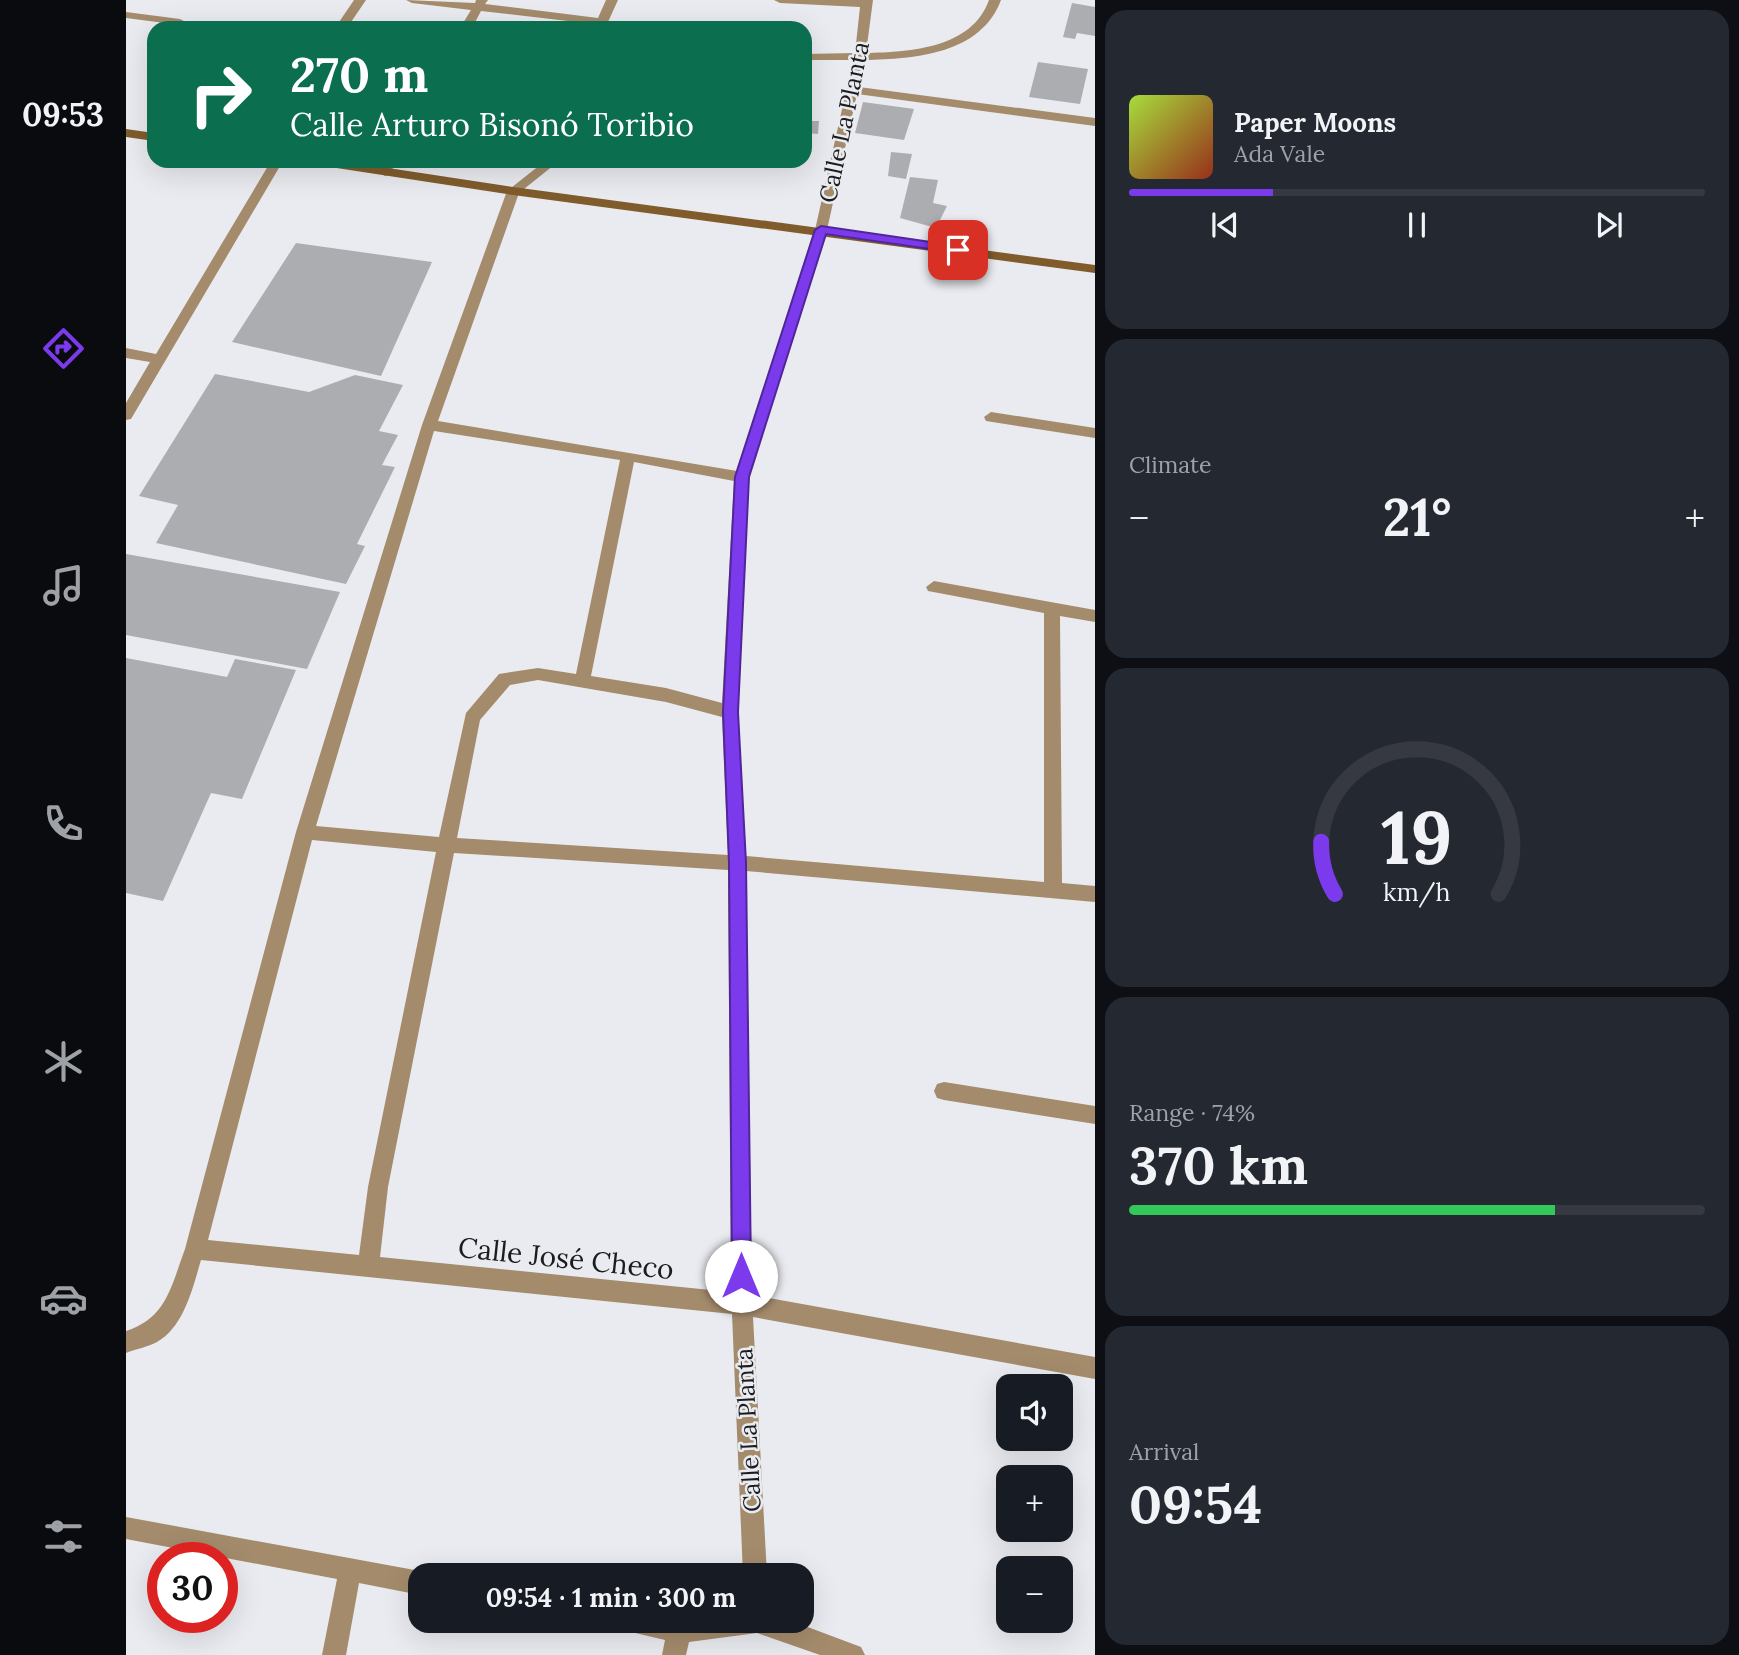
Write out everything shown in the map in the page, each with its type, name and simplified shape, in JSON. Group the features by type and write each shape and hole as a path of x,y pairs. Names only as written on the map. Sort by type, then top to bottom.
{"street":[{"path":"346,21 360,0"},
{"path":"412,0 480,3 579,21"},
{"path":"603,21 612,0"},
{"path":"779,0 866,2"},
{"path":"812,57 860,56 929,49 972,33 986,22 995,0"},
{"name":"Calle La Planta","path":"754,1563 742,1304 737,863 730,712 742,477 821,230 860,56 866,2"},
{"path":"470,21 480,3"},
{"path":"126,15 172,21"},
{"path":"852,90 1095,122"},
{"path":"126,133 147,136"},
{"path":"126,415 273,168"},
{"path":"398,168 513,191 821,230 1095,269"},
{"path":"126,1342 150,1334 163,1323 176,1300 195,1249 305,832 429,425 513,191 543,168"},
{"path":"126,353 159,359"},
{"path":"992,417 1095,433"},
{"path":"429,425 742,477"},
{"path":"582,682 628,456"},
{"path":"934,587 1095,616"},
{"path":"1052,610 1053,890"},
{"path":"368,1266 378,1187 472,718 505,679 538,674 666,695 730,712"},
{"path":"305,832 446,845 737,863 1095,894"},
{"path":"944,1091 1095,1115"},
{"name":"Calle José Checo","path":"195,1249 742,1304 1095,1368"},
{"path":"126,1528 408,1581"},
{"path":"334,1655 350,1571"},
{"path":"674,1655 678,1633"},
{"path":"791,1633 853,1655"}],"building":[{"path":"1072,3 1095,7 1095,36 1077,33 1075,39 1063,37"},
{"path":"1038,62 1088,69 1080,104 1029,97"},
{"path":"863,102 914,109 904,140 855,133"},
{"path":"812,121 819,121 818,134 812,134"},
{"path":"891,152 912,154 906,179 888,176"},
{"path":"910,177 938,180 933,203 947,206 936,228 900,218"},
{"path":"296,243 432,262 381,376 232,342"},
{"path":"215,374 309,392 355,375 403,385 379,431 398,435 382,465 395,467 357,544 365,546 346,584 156,543 178,505 139,496"},
{"path":"126,554 340,592 307,669 126,635"},
{"path":"126,658 227,677 235,659 296,670 242,799 211,793 163,901 126,893"}],"route":[{"path":"741,1276 737,863 730,712 742,477 821,230 958,250"}]}
